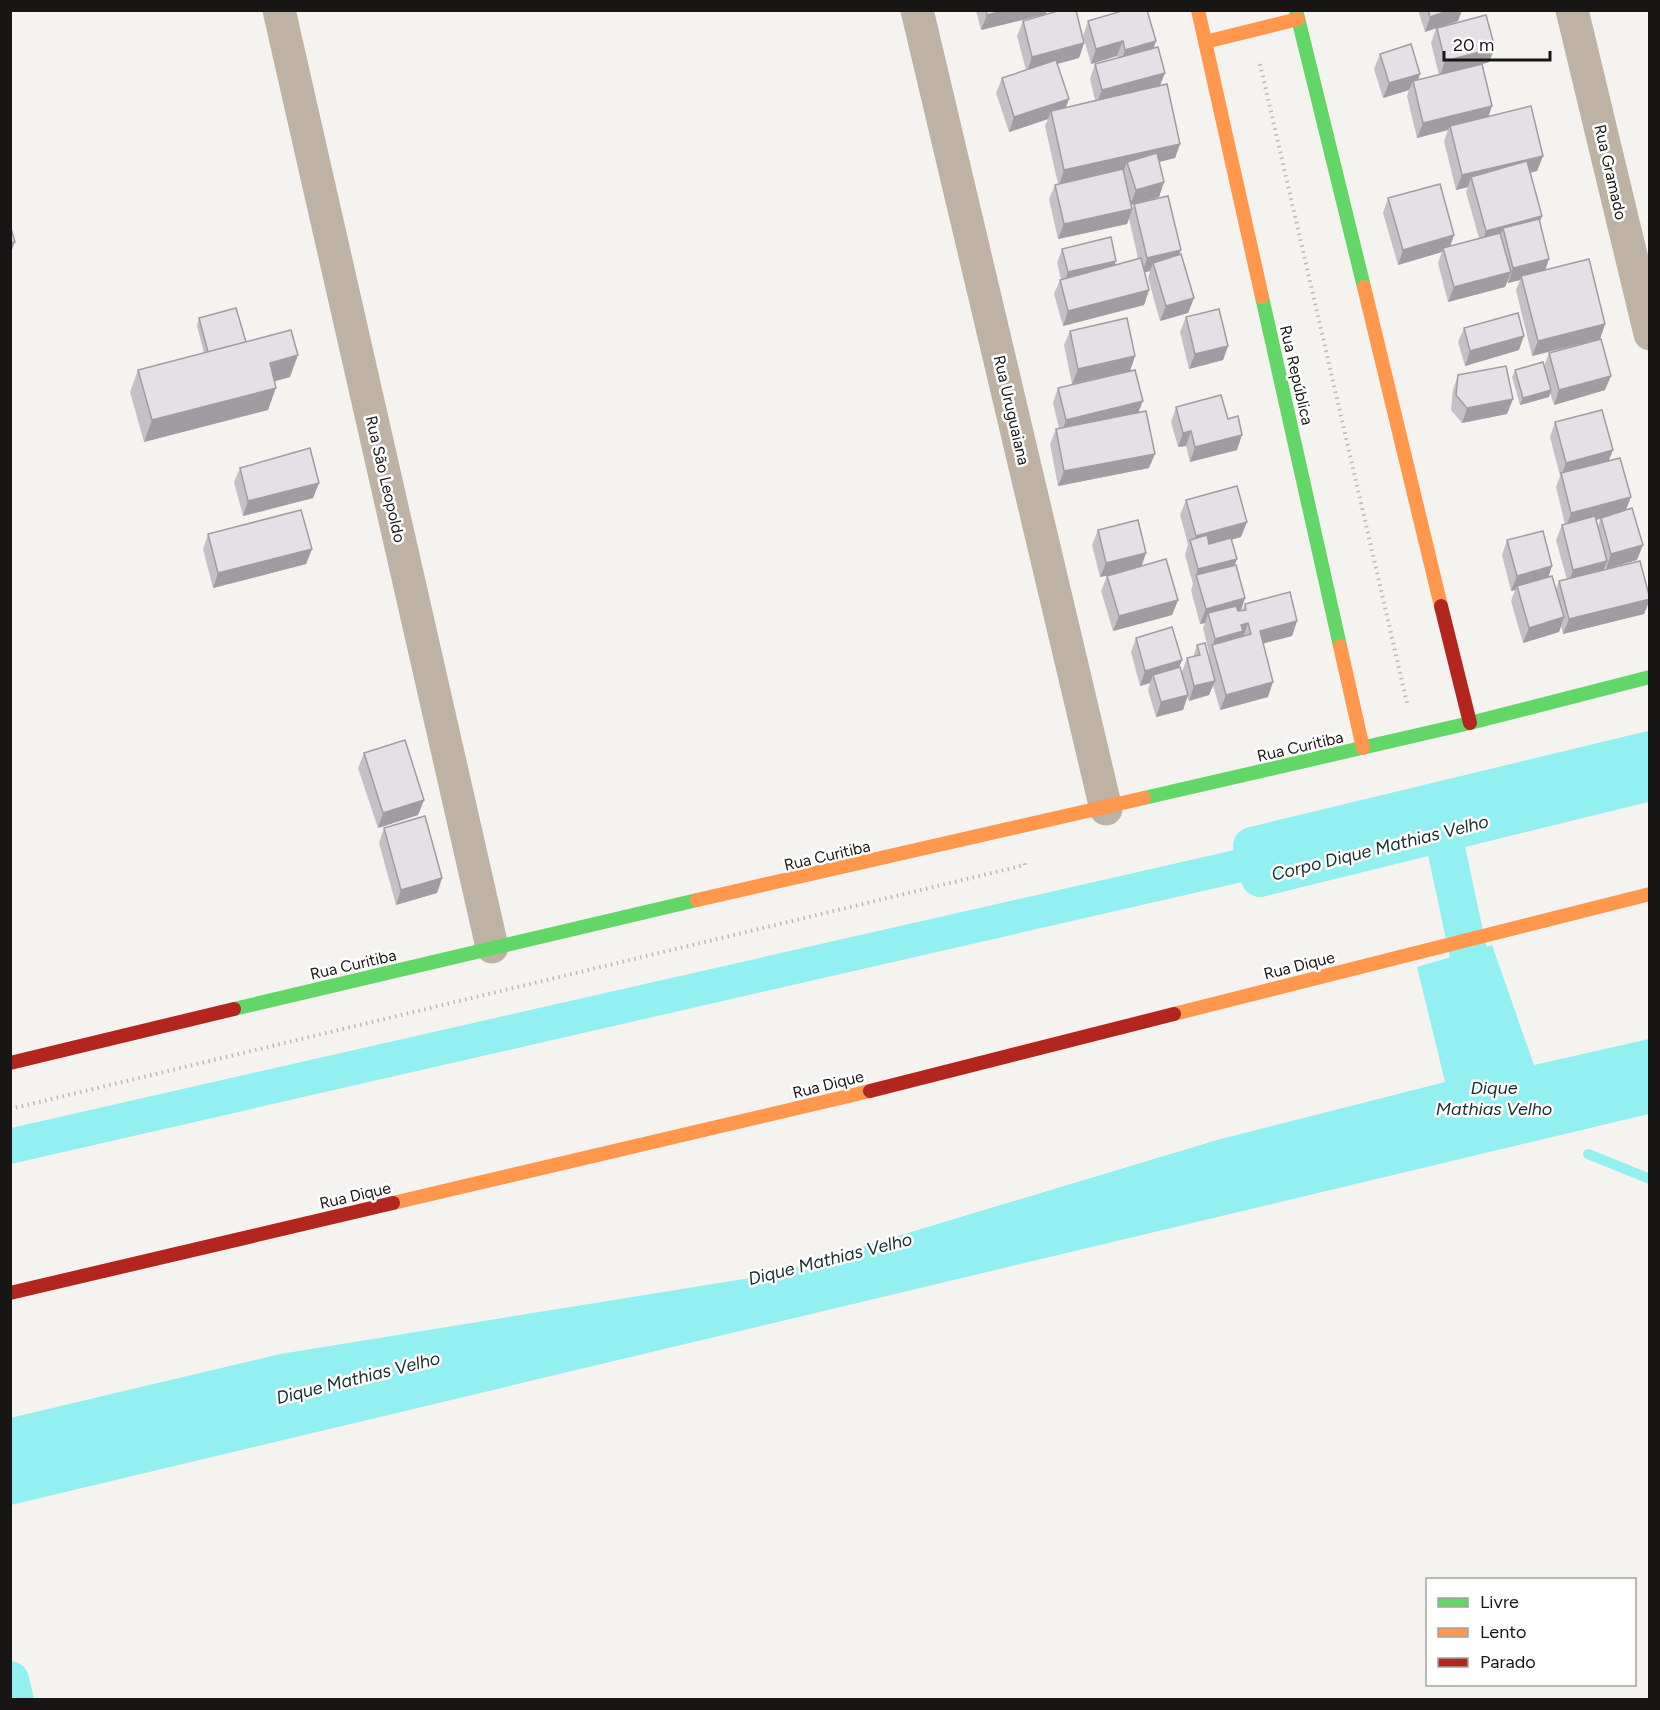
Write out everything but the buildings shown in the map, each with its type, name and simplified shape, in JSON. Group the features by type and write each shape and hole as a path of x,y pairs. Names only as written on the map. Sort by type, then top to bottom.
{"street":[{"name":"Rua São Leopoldo","path":"279,10 492,947"},
{"name":"Rua Uruguaiana","path":"917,10 1106,809"},
{"name":"Rua República","path":"1198,10 1363,748"},
{"name":"Rua Gramado","path":"1572,10 1650,334"},
{"path":"1205,42 1297,15 1470,723"},
{"name":"Rua Curitiba","path":"10,1063 492,947 1106,809 1470,723 1650,677"},
{"name":"Rua Dique","path":"10,1293 841,1098 1650,894"}],"path":[{"path":"1252,30 1414,736"},
{"path":"10,1108 1025,865"}],"water":[{"name":"Corpo Dique Mathias Velho","path":"1252,846 1260,878 11,1164 11,1128"},
{"name":"Dique Mathias Velho","path":"1492,945 1534,1065 1649,1039 1649,1114 11,1505 10,1418 280,1354 768,1275 1217,1140 1445,1082 1417,967"}],"waterway":[{"name":"Dique Mathias Velho","path":"1650,750 1252,846 1260,878 1650,782"},
{"name":"Dique Mathias Velho","path":"1244,863 1439,815 1650,768"},
{"path":"1439,815 1473,975"},
{"path":"1588,1154 1650,1179"},
{"path":"10,1680 15,1700"}],"traffic: fast":[{"path":"1296,10 1364,287"},
{"path":"1262,297 1340,646"},
{"path":"1144,798 1470,723 1650,677"},
{"path":"234,1009 697,900"}],"traffic: slow":[{"path":"1198,10 1262,297"},
{"path":"1205,42 1298,19"},
{"path":"1364,287 1441,606"},
{"path":"1340,646 1363,748"},
{"path":"697,900 1144,798"},
{"path":"1174,1014 1650,894"},
{"path":"393,1203 870,1091"}],"traffic: jam":[{"path":"1441,606 1470,723"},
{"path":"10,1063 234,1009"},
{"path":"870,1091 1174,1014"},
{"path":"10,1293 393,1203"}]}
